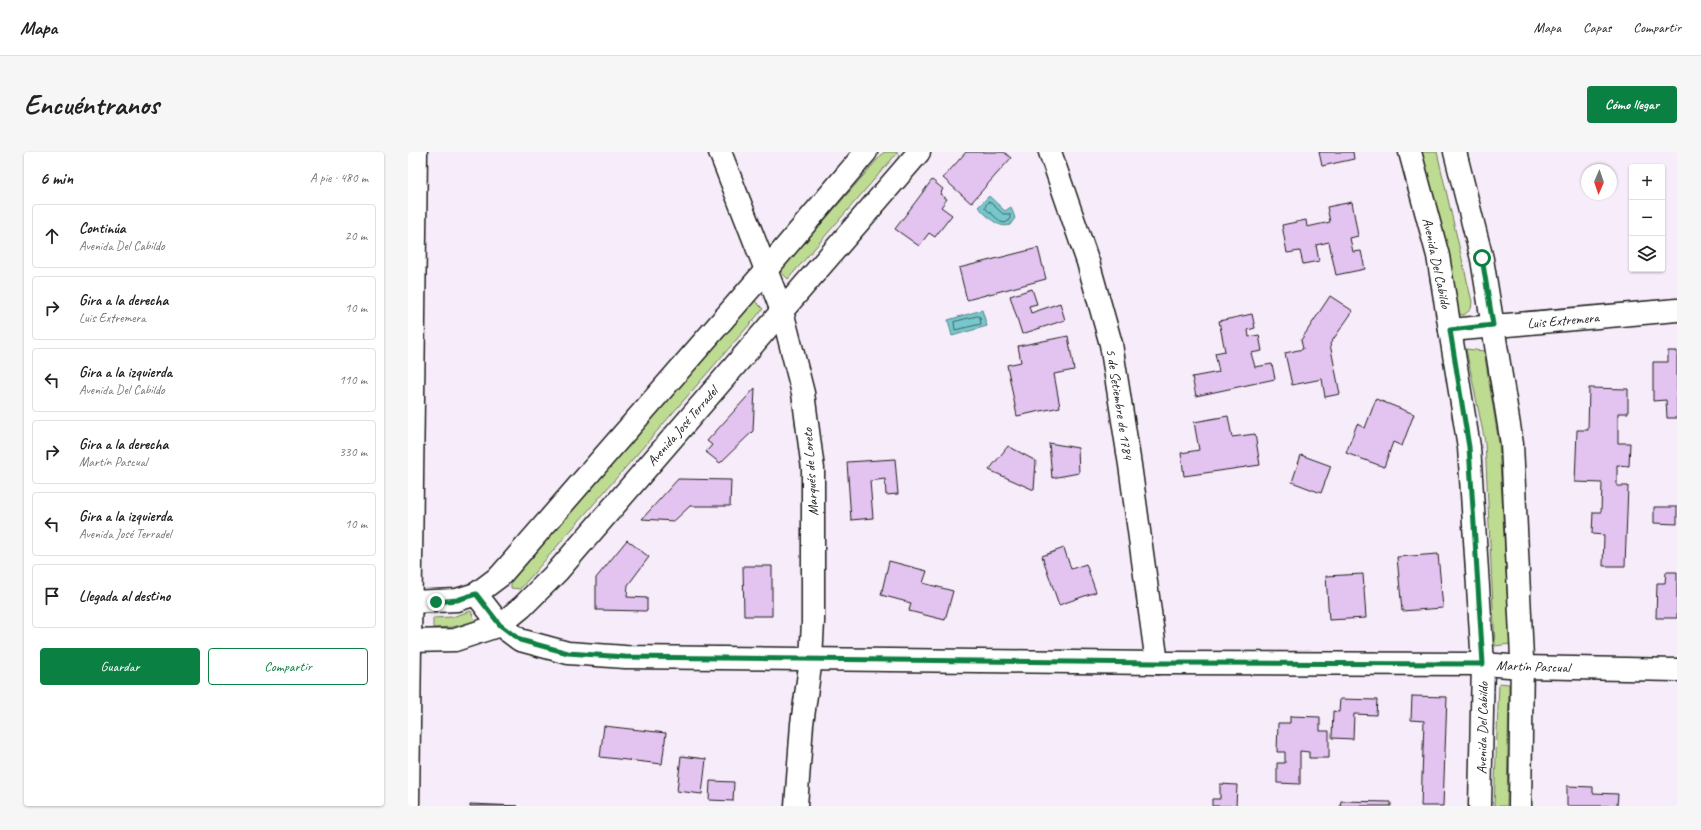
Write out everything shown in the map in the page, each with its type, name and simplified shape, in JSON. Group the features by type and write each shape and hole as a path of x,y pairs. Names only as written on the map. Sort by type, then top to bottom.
{"street":[{"path":"408,806 416,152"},
{"name":"Marqués de Loreto","path":"720,152 767,269 782,311 803,393 813,469 814,528 811,659 802,724 796,806"},
{"path":"410,621 457,600 476,594 500,576 767,269 866,152"},
{"name":"Avenida José Terradel","path":"410,621 455,640 500,625 522,607 557,572 919,152"},
{"name":"5 de Setiembre de 1784","path":"1050,152 1088,262 1111,344 1130,464 1157,663"},
{"name":"Avenida Del Cabildo","path":"1410,152 1438,256 1469,447 1483,664 1480,806"},
{"path":"1455,152 1482,258 1512,444 1522,667 1520,806"},
{"name":"Luis Extremera","path":"1450,330 1493,325 1677,310"},
{"name":"Martín Pascual","path":"476,594 500,625 520,640 568,653 625,657 1157,663 1483,664 1522,667 1677,670"}],"green space":[{"path":"884,152 898,152 788,279 780,271"},
{"path":"1419,152 1437,152 1472,302 1471,309 1464,315 1455,311"},
{"path":"754,300 763,309 520,589 511,588 511,581"},
{"path":"1466,349 1484,351 1499,444 1510,644 1495,646 1485,442"},
{"path":"471,611 475,621 453,627 433,628 433,618 452,617"},
{"path":"1499,683 1509,684 1507,806 1494,806"}],"water":[{"path":"989,196 1005,211 1011,207 1015,218 1010,225 1005,226 997,223 978,207"},
{"path":"982,310 987,326 952,336 948,320"}],"building":[{"path":"966,152 1004,152 1011,158 971,203 943,178"},
{"path":"1319,152 1353,152 1354,159 1322,166"},
{"path":"932,180 943,189 940,194 947,199 941,207 952,215 935,237 929,233 919,246 895,229"},
{"path":"1352,202 1358,236 1350,238 1353,252 1361,251 1365,269 1336,275 1329,242 1316,245 1319,261 1303,264 1300,251 1287,253 1282,225 1306,220 1307,227 1330,222 1327,207"},
{"path":"1038,248 1046,279 967,300 959,268"},
{"path":"1032,289 1037,304 1029,306 1031,313 1060,303 1065,320 1022,334 1010,296"},
{"path":"1330,296 1353,311 1330,344 1340,394 1325,397 1322,379 1292,385 1285,353 1303,349 1301,340"},
{"path":"1252,314 1255,328 1248,330 1249,337 1259,335 1262,351 1251,353 1255,367 1272,364 1275,379 1196,396 1192,377 1219,372 1215,353 1225,351 1219,321"},
{"path":"1068,336 1074,370 1054,374 1060,407 1017,416 1007,365 1021,362 1018,346"},
{"path":"1668,351 1677,351 1677,418 1667,418 1666,400 1653,401 1653,362 1668,362"},
{"path":"755,388 753,431 720,463 706,452 712,445 707,441"},
{"path":"1589,388 1628,389 1628,413 1618,413 1618,443 1630,443 1629,466 1617,465 1617,486 1628,486 1625,566 1603,566 1604,535 1592,534 1593,512 1601,512 1602,483 1575,482 1577,430 1588,430"},
{"path":"1376,399 1414,414 1402,446 1393,442 1384,467 1346,453 1357,424 1365,428"},
{"path":"1228,416 1232,437 1255,434 1260,465 1184,476 1181,453 1199,450 1194,422"},
{"path":"1049,443 1078,448 1079,473 1052,478"},
{"path":"1008,446 1036,461 1034,490 989,470"},
{"path":"1301,455 1331,466 1321,493 1292,482"},
{"path":"895,459 898,494 886,495 885,479 870,481 873,518 851,520 847,462"},
{"path":"678,479 731,480 730,506 690,506 674,521 642,519"},
{"path":"1654,507 1677,507 1677,524 1654,523"},
{"path":"627,540 649,557 628,585 627,597 647,598 647,611 596,610 596,578"},
{"path":"1064,548 1071,569 1086,564 1096,592 1059,605 1042,556"},
{"path":"1438,554 1443,608 1402,611 1397,557"},
{"path":"889,561 927,571 923,583 953,591 945,620 909,611 911,603 881,595"},
{"path":"743,566 772,566 772,616 744,616"},
{"path":"1666,572 1677,572 1677,618 1656,618 1657,583 1665,583"},
{"path":"1363,574 1366,618 1329,620 1326,576"},
{"path":"1412,696 1447,697 1443,806 1421,806 1424,721 1411,720"},
{"path":"1340,699 1377,700 1376,715 1354,714 1353,739 1332,738 1333,711 1339,712"},
{"path":"1290,716 1320,717 1320,731 1329,731 1329,758 1309,758 1309,752 1300,751 1300,784 1277,783 1277,763 1285,763 1285,752 1277,752 1278,723 1290,723"},
{"path":"604,726 666,733 662,764 600,757"},
{"path":"681,756 706,759 702,794 677,791"},
{"path":"710,781 734,782 733,801 709,800"},
{"path":"1220,784 1237,785 1236,806 1212,806 1212,799 1220,799"},
{"path":"1567,786 1593,787 1593,793 1618,794 1617,806 1567,806"},
{"path":"1341,801 1391,802 1391,806 1340,806"},
{"path":"470,804 518,806 470,806"}],"route":[{"path":"436,602 457,600 476,594 500,625 520,640 568,653 625,657 1157,663 1483,664 1469,447 1450,330 1493,325 1482,258"}]}
